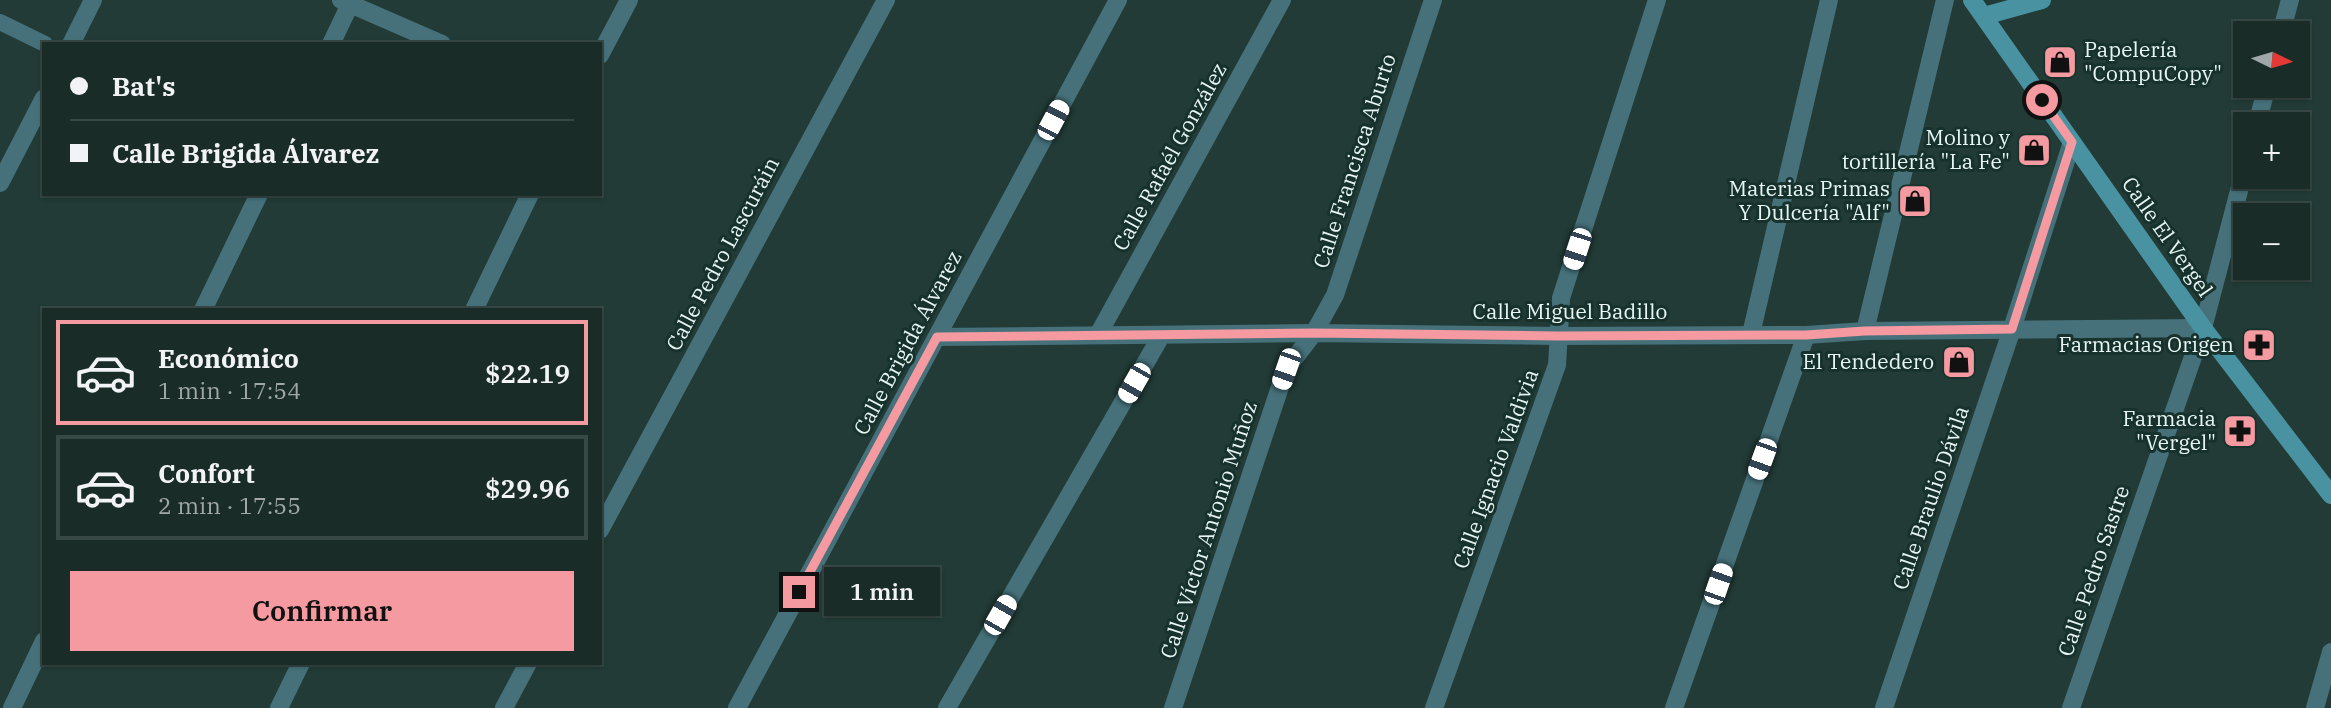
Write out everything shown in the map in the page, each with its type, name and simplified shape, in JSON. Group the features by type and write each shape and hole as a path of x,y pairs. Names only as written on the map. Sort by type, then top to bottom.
{"street":[{"path":"72,42 93,0"},
{"path":"602,51 629,0"},
{"name":"Calle Pedro Lascuráin","path":"602,526 886,0"},
{"name":"Calle Brigida Álvarez","path":"737,708 1118,0"},
{"name":"Calle Rafaél González","path":"1098,335 1282,0"},
{"name":"Calle Francisca Aburto","path":"1314,333 1335,295 1433,0"},
{"name":"Calle Ignacio Valdivia","path":"1434,708 1557,365 1561,298 1657,0"},
{"path":"1751,334 1829,0"},
{"path":"1865,331 1945,0"},
{"name":"Calle El Vergel","path":"1972,0 2203,328 2331,495"},
{"path":"1984,16 2042,0"},
{"path":"2284,21 2290,0"},
{"path":"332,42 348,2 438,42"},
{"path":"0,183 42,102"},
{"name":"Calle Braulio Dávila","path":"1884,708 2072,142"},
{"name":"Calle Pedro Sastre","path":"2071,708 2203,328 2239,189"},
{"path":"204,308 258,196"},
{"path":"475,308 529,196"},
{"name":"Calle Miguel Badillo","path":"937,337 1314,333 1806,335 1865,331 2203,328"},
{"name":"Calle Víctor Antonio Muñoz","path":"1173,708 1286,369 1314,333"},
{"path":"1674,708 1806,335"},
{"path":"947,708 1161,336"},
{"path":"12,708 42,645"},
{"path":"2315,708 2331,652"},
{"path":"279,708 300,665"},
{"path":"504,708 527,665"}],"lane":[{"path":"0,22 42,43"}],"place":[{"name":"Papelería \"CompuCopy\"","path":"2060,62"},
{"name":"Molino y tortillería \"La Fe\"","path":"2034,150"},
{"name":"Materias Primas Y Dulcería \"Alf\"","path":"1915,201"},
{"name":"Farmacias Origen","path":"2259,345"},
{"name":"El Tendedero","path":"1959,362"},
{"name":"Farmacia \"Vergel\"","path":"2240,431"}],"route":[{"path":"799,592 937,337 1314,333 1806,335 1865,331 2012,329 2072,142 2042,100"}]}
